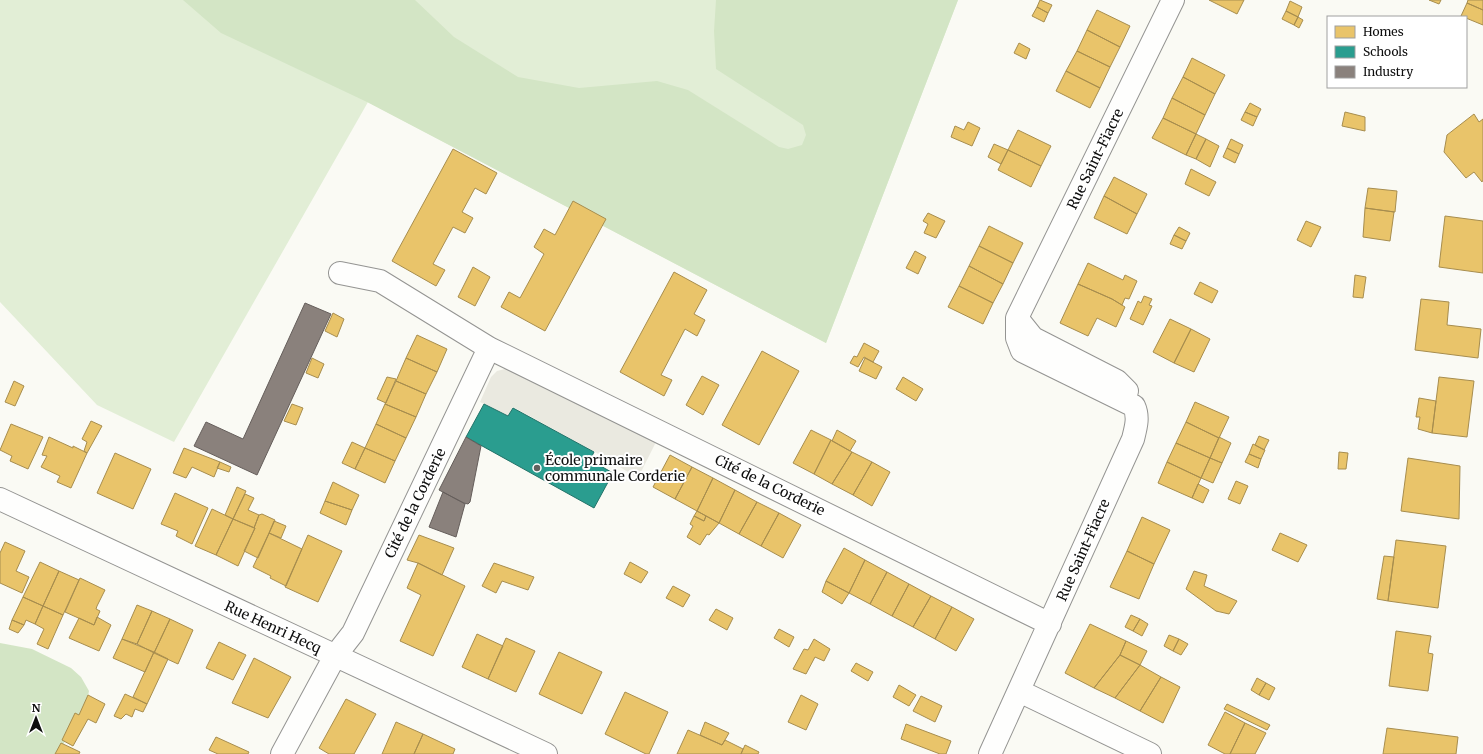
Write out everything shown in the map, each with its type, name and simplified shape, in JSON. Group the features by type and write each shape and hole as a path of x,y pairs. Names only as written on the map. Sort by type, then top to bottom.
{"street":[{"name":"Rue Saint-Fiacre","path":"990,754 1133,439 1137,413 1134,406 1022,351 1017,338 1017,318 1173,0"},
{"name":"Cité de la Corderie","path":"340,272 380,281 489,348 1050,624"},
{"name":"Cité de la Corderie","path":"282,754 334,656 353,633 489,348"},
{"name":"Rue Henri Hecq","path":"0,499 546,754"},
{"path":"1019,691 1150,754"}],"green space":[{"path":"0,0 958,0 826,343 368,102 174,442 97,405 0,302"},
{"path":"183,0 415,0 454,37 518,77 579,88 657,81 688,90 779,147 788,149 802,145 806,135 803,125 716,69 714,31 716,0 958,0 826,343 367,102 221,33"},
{"path":"0,643 32,649 71,668 81,677 89,691 87,701 58,754 0,754"}],"shaded area":[{"path":"512,369 656,442 638,478 595,452 513,407 508,416 480,402 491,377 497,371"}],"building: Homes":[{"path":"1040,0 1052,5 1048,13 1037,7"},
{"path":"1209,0 1244,0 1237,14"},
{"path":"1429,0 1441,0 1439,4"},
{"path":"1468,0 1483,0 1483,10 1467,3"},
{"path":"1290,1 1302,7 1298,17 1286,11"},
{"path":"1467,3 1483,10 1483,25 1467,18 1467,16 1461,16"},
{"path":"1037,7 1048,13 1044,22 1032,16"},
{"path":"1097,10 1130,26 1120,47 1087,30"},
{"path":"1286,11 1298,17 1294,25 1282,19"},
{"path":"1298,17 1303,20 1299,28 1294,25"},
{"path":"1087,30 1120,47 1110,67 1077,51"},
{"path":"1019,43 1030,49 1026,59 1014,53"},
{"path":"1077,51 1110,67 1100,88 1066,71"},
{"path":"1192,58 1225,75 1215,94 1183,77"},
{"path":"1066,71 1100,88 1090,108 1056,91"},
{"path":"1183,77 1215,94 1205,115 1172,98"},
{"path":"1172,98 1205,115 1196,134 1163,118"},
{"path":"1250,103 1261,109 1257,117 1245,112"},
{"path":"1245,112 1257,117 1253,126 1241,120"},
{"path":"1345,112 1365,117 1365,131 1342,126"},
{"path":"1474,114 1479,122 1483,119 1482,182 1474,172 1466,178 1444,152 1447,135"},
{"path":"1163,118 1196,134 1186,155 1152,138"},
{"path":"968,122 980,128 972,146 951,137 955,126 964,130"},
{"path":"1018,130 1051,146 1041,166 1008,150"},
{"path":"1196,134 1206,139 1196,159 1186,155"},
{"path":"1206,139 1219,146 1210,167 1196,159"},
{"path":"1231,139 1243,145 1239,154 1227,148"},
{"path":"994,144 1008,150 1001,164 988,157"},
{"path":"1227,148 1239,154 1235,163 1223,157"},
{"path":"453,149 497,173 486,194 475,188 462,212 473,218 465,233 453,227 433,264 445,270 436,286 392,261"},
{"path":"1008,150 1041,166 1031,187 998,170"},
{"path":"1191,169 1216,182 1209,196 1185,184"},
{"path":"1114,177 1147,194 1137,214 1104,196"},
{"path":"1368,188 1397,191 1395,212 1365,208"},
{"path":"1104,196 1137,214 1127,234 1094,218"},
{"path":"573,201 606,219 545,331 501,307 509,292 520,298 544,254 534,247 544,229 555,235"},
{"path":"1365,208 1394,212 1390,241 1363,237"},
{"path":"928,213 945,221 936,238 924,233 928,224 923,221"},
{"path":"1445,216 1483,221 1483,273 1439,267"},
{"path":"1306,221 1321,227 1311,247 1297,240"},
{"path":"989,226 1023,243 1013,263 979,246"},
{"path":"1179,227 1190,233 1186,241 1174,235"},
{"path":"1174,235 1186,241 1182,249 1170,244"},
{"path":"979,246 1013,263 1003,284 969,266"},
{"path":"915,251 926,257 918,274 906,268"},
{"path":"1088,263 1123,280 1125,275 1137,281 1129,299 1125,298 1122,305 1078,284"},
{"path":"969,266 1003,284 993,303 959,286"},
{"path":"473,267 490,277 475,306 458,297"},
{"path":"674,272 707,290 694,314 705,320 697,336 685,329 661,375 672,380 664,396 620,372"},
{"path":"1355,275 1366,277 1363,298 1353,297"},
{"path":"1200,282 1218,291 1212,303 1194,294"},
{"path":"1078,284 1112,299 1125,307 1116,327 1097,318 1088,336 1060,323"},
{"path":"959,286 993,303 983,324 948,307"},
{"path":"1144,296 1152,299 1149,305 1152,306 1143,325 1130,319 1138,301 1141,303"},
{"path":"1421,299 1449,302 1447,325 1481,329 1478,358 1415,350"},
{"path":"333,313 344,319 337,337 325,331"},
{"path":"1170,319 1191,329 1174,363 1153,352"},
{"path":"1191,329 1210,339 1194,372 1174,363"},
{"path":"417,335 447,349 437,372 406,358"},
{"path":"864,343 879,351 873,362 864,357 858,367 850,363 854,356 857,357"},
{"path":"762,351 799,371 759,445 722,425"},
{"path":"312,358 324,364 318,378 306,373"},
{"path":"406,358 437,372 426,394 396,381"},
{"path":"865,358 882,367 876,379 859,371"},
{"path":"702,376 719,385 703,415 686,405"},
{"path":"387,377 396,379 386,403 377,399"},
{"path":"903,377 923,389 916,401 896,389"},
{"path":"1439,377 1474,381 1467,437 1432,433"},
{"path":"14,381 24,386 15,406 5,402"},
{"path":"396,381 426,394 416,417 385,404"},
{"path":"1419,398 1436,401 1432,433 1418,429 1420,417 1416,417"},
{"path":"1195,402 1229,417 1219,438 1186,422"},
{"path":"292,404 303,408 296,425 284,421"},
{"path":"385,404 416,417 406,438 376,424"},
{"path":"91,421 102,426 87,453 84,451 87,442 82,439"},
{"path":"1186,422 1219,438 1210,458 1176,443"},
{"path":"11,424 43,437 28,469 10,461 12,456 0,450"},
{"path":"376,424 406,438 395,461 365,448"},
{"path":"811,430 831,440 814,474 793,463"},
{"path":"837,430 856,441 850,451 832,441"},
{"path":"1259,436 1269,440 1264,450 1255,445"},
{"path":"49,437 87,453 71,488 57,482 60,476 41,467 47,456 42,455"},
{"path":"1219,437 1231,443 1222,463 1210,458"},
{"path":"831,440 852,452 832,484 814,474"},
{"path":"352,442 365,448 355,469 342,463"},
{"path":"1176,443 1210,458 1201,478 1167,462"},
{"path":"1253,444 1265,450 1261,459 1249,454"},
{"path":"184,448 220,462 214,477 192,467 186,478 173,473"},
{"path":"365,448 395,461 385,483 355,469"},
{"path":"852,452 872,462 853,495 832,484"},
{"path":"1339,452 1348,453 1346,469 1338,469"},
{"path":"115,453 151,469 133,509 97,493"},
{"path":"1249,454 1261,459 1258,468 1245,462"},
{"path":"670,455 692,467 675,499 653,487"},
{"path":"1210,458 1222,463 1213,483 1201,478"},
{"path":"1408,458 1460,466 1459,519 1401,511"},
{"path":"220,462 231,467 229,472 217,468"},
{"path":"872,462 890,472 872,506 853,495"},
{"path":"1167,462 1201,478 1192,498 1158,483"},
{"path":"692,467 713,478 697,511 675,499"},
{"path":"713,478 735,490 719,523 697,511"},
{"path":"1236,481 1248,486 1240,504 1228,499"},
{"path":"333,482 359,495 352,510 325,501"},
{"path":"1198,484 1209,490 1203,503 1192,498"},
{"path":"237,487 246,491 233,519 225,515"},
{"path":"735,490 757,502 739,534 719,523"},
{"path":"175,493 208,508 192,544 176,536 178,531 161,524"},
{"path":"245,494 254,498 248,510 259,515 254,528 233,519"},
{"path":"325,501 352,510 346,525 320,513"},
{"path":"757,502 779,513 761,546 739,534"},
{"path":"212,509 233,519 216,555 195,546"},
{"path":"697,511 706,516 704,521 694,516"},
{"path":"779,513 801,525 783,558 761,546"},
{"path":"262,514 275,520 258,558 244,551 255,528 259,515"},
{"path":"694,516 704,521 706,516 719,523 709,535 707,534 700,545 687,537 693,526 690,524"},
{"path":"1142,517 1170,530 1154,564 1127,551"},
{"path":"233,519 255,528 238,566 216,555"},
{"path":"274,521 286,526 281,538 269,533"},
{"path":"269,533 302,549 286,586 253,567"},
{"path":"1280,533 1307,545 1298,562 1272,550"},
{"path":"308,535 342,551 318,602 285,587"},
{"path":"419,535 454,548 442,575 418,563 407,560"},
{"path":"1396,540 1446,546 1438,608 1388,601"},
{"path":"5,542 25,551 16,571 29,577 22,593 0,583 0,553"},
{"path":"844,548 865,560 849,593 826,581"},
{"path":"1127,551 1154,564 1139,599 1110,587"},
{"path":"1384,556 1394,557 1388,601 1377,599"},
{"path":"865,560 887,572 870,604 849,593"},
{"path":"40,562 59,571 43,606 23,597"},
{"path":"630,562 648,572 641,583 624,574"},
{"path":"418,563 465,586 433,656 400,641 421,595 407,588"},
{"path":"494,563 534,577 528,590 502,581 496,593 482,586"},
{"path":"59,571 79,580 63,615 43,606"},
{"path":"1194,571 1207,575 1204,586 1237,601 1229,614 1216,611 1186,589"},
{"path":"887,572 909,584 892,616 870,604"},
{"path":"80,578 105,590 96,609 100,611 94,625 65,612"},
{"path":"826,581 849,593 842,604 822,592"},
{"path":"909,584 931,596 913,627 892,616"},
{"path":"673,586 690,595 683,607 666,598"},
{"path":"931,596 952,607 935,639 913,627"},
{"path":"23,597 43,606 35,624 26,620 24,625 12,620"},
{"path":"137,605 152,611 137,644 122,639"},
{"path":"43,606 63,615 48,649 37,644 44,629 35,624"},
{"path":"952,607 974,619 956,651 935,639"},
{"path":"716,609 733,618 727,630 709,620"},
{"path":"152,611 170,619 154,653 137,644"},
{"path":"1131,615 1140,619 1133,631 1125,627"},
{"path":"97,617 111,625 99,651 69,638 79,618 94,625"},
{"path":"170,619 193,630 178,664 154,653"},
{"path":"1140,619 1148,624 1142,636 1133,631"},
{"path":"12,620 24,625 18,633 9,629"},
{"path":"1090,624 1126,641 1120,655 1094,688 1065,673"},
{"path":"779,629 794,637 789,647 774,638"},
{"path":"1396,631 1431,636 1428,653 1433,654 1428,691 1389,686"},
{"path":"477,634 503,646 488,679 462,667"},
{"path":"1169,635 1179,639 1173,651 1164,646"},
{"path":"506,638 535,651 516,692 488,679"},
{"path":"122,639 154,652 145,672 113,658"},
{"path":"814,639 830,649 824,661 815,657 806,674 793,669 804,649 808,650"},
{"path":"1179,639 1188,644 1181,655 1173,651"},
{"path":"1126,641 1147,651 1140,665 1120,655"},
{"path":"219,642 246,655 233,680 206,668"},
{"path":"154,652 168,659 147,704 133,697"},
{"path":"559,652 602,672 582,714 539,694"},
{"path":"1120,655 1140,665 1115,698 1094,688"},
{"path":"254,658 291,677 268,718 232,703"},
{"path":"856,663 873,672 868,681 851,671"},
{"path":"1140,665 1161,677 1140,711 1115,698"},
{"path":"1161,677 1180,687 1163,723 1140,711"},
{"path":"1257,678 1266,683 1259,695 1251,690"},
{"path":"1266,683 1275,688 1269,700 1259,695"},
{"path":"899,685 916,695 909,706 893,697"},
{"path":"625,692 668,712 649,754 646,754 605,734"},
{"path":"125,694 147,704 143,712 135,709 132,717 126,714 121,719 114,716"},
{"path":"88,695 105,704 96,723 88,719 73,746 62,740 75,713 79,715"},
{"path":"801,695 818,704 806,730 788,722"},
{"path":"921,696 942,706 935,722 913,711"},
{"path":"346,699 376,714 354,754 329,754 319,748"},
{"path":"1227,704 1270,725 1267,730 1224,709"},
{"path":"1225,712 1245,723 1230,754 1225,754 1208,745"},
{"path":"396,722 423,734 414,754 382,754"},
{"path":"705,722 729,733 722,745 700,735"},
{"path":"1245,723 1266,733 1255,754 1230,754"},
{"path":"906,724 951,741 946,754 940,754 901,739"},
{"path":"1387,728 1458,737 1456,754 1383,754"},
{"path":"688,730 722,745 725,740 743,749 741,754 677,754"},
{"path":"423,734 455,749 453,754 414,754"},
{"path":"216,737 249,752 248,754 218,754 209,750"},
{"path":"61,743 80,752 79,754 55,754"},
{"path":"745,745 759,752 758,754 741,754"}],"building: Schools":[{"path":"484,404 508,416 513,408 594,452 590,460 613,473 594,508 466,437"}],"building: Industry":[{"path":"305,303 331,314 257,475 194,446 206,422 243,439"},
{"path":"466,437 481,446 470,502 468,504 439,490"},
{"path":"443,492 465,504 456,537 429,527"}],"place":[{"name":"École primaire communale Corderie","path":"537,468"}]}
